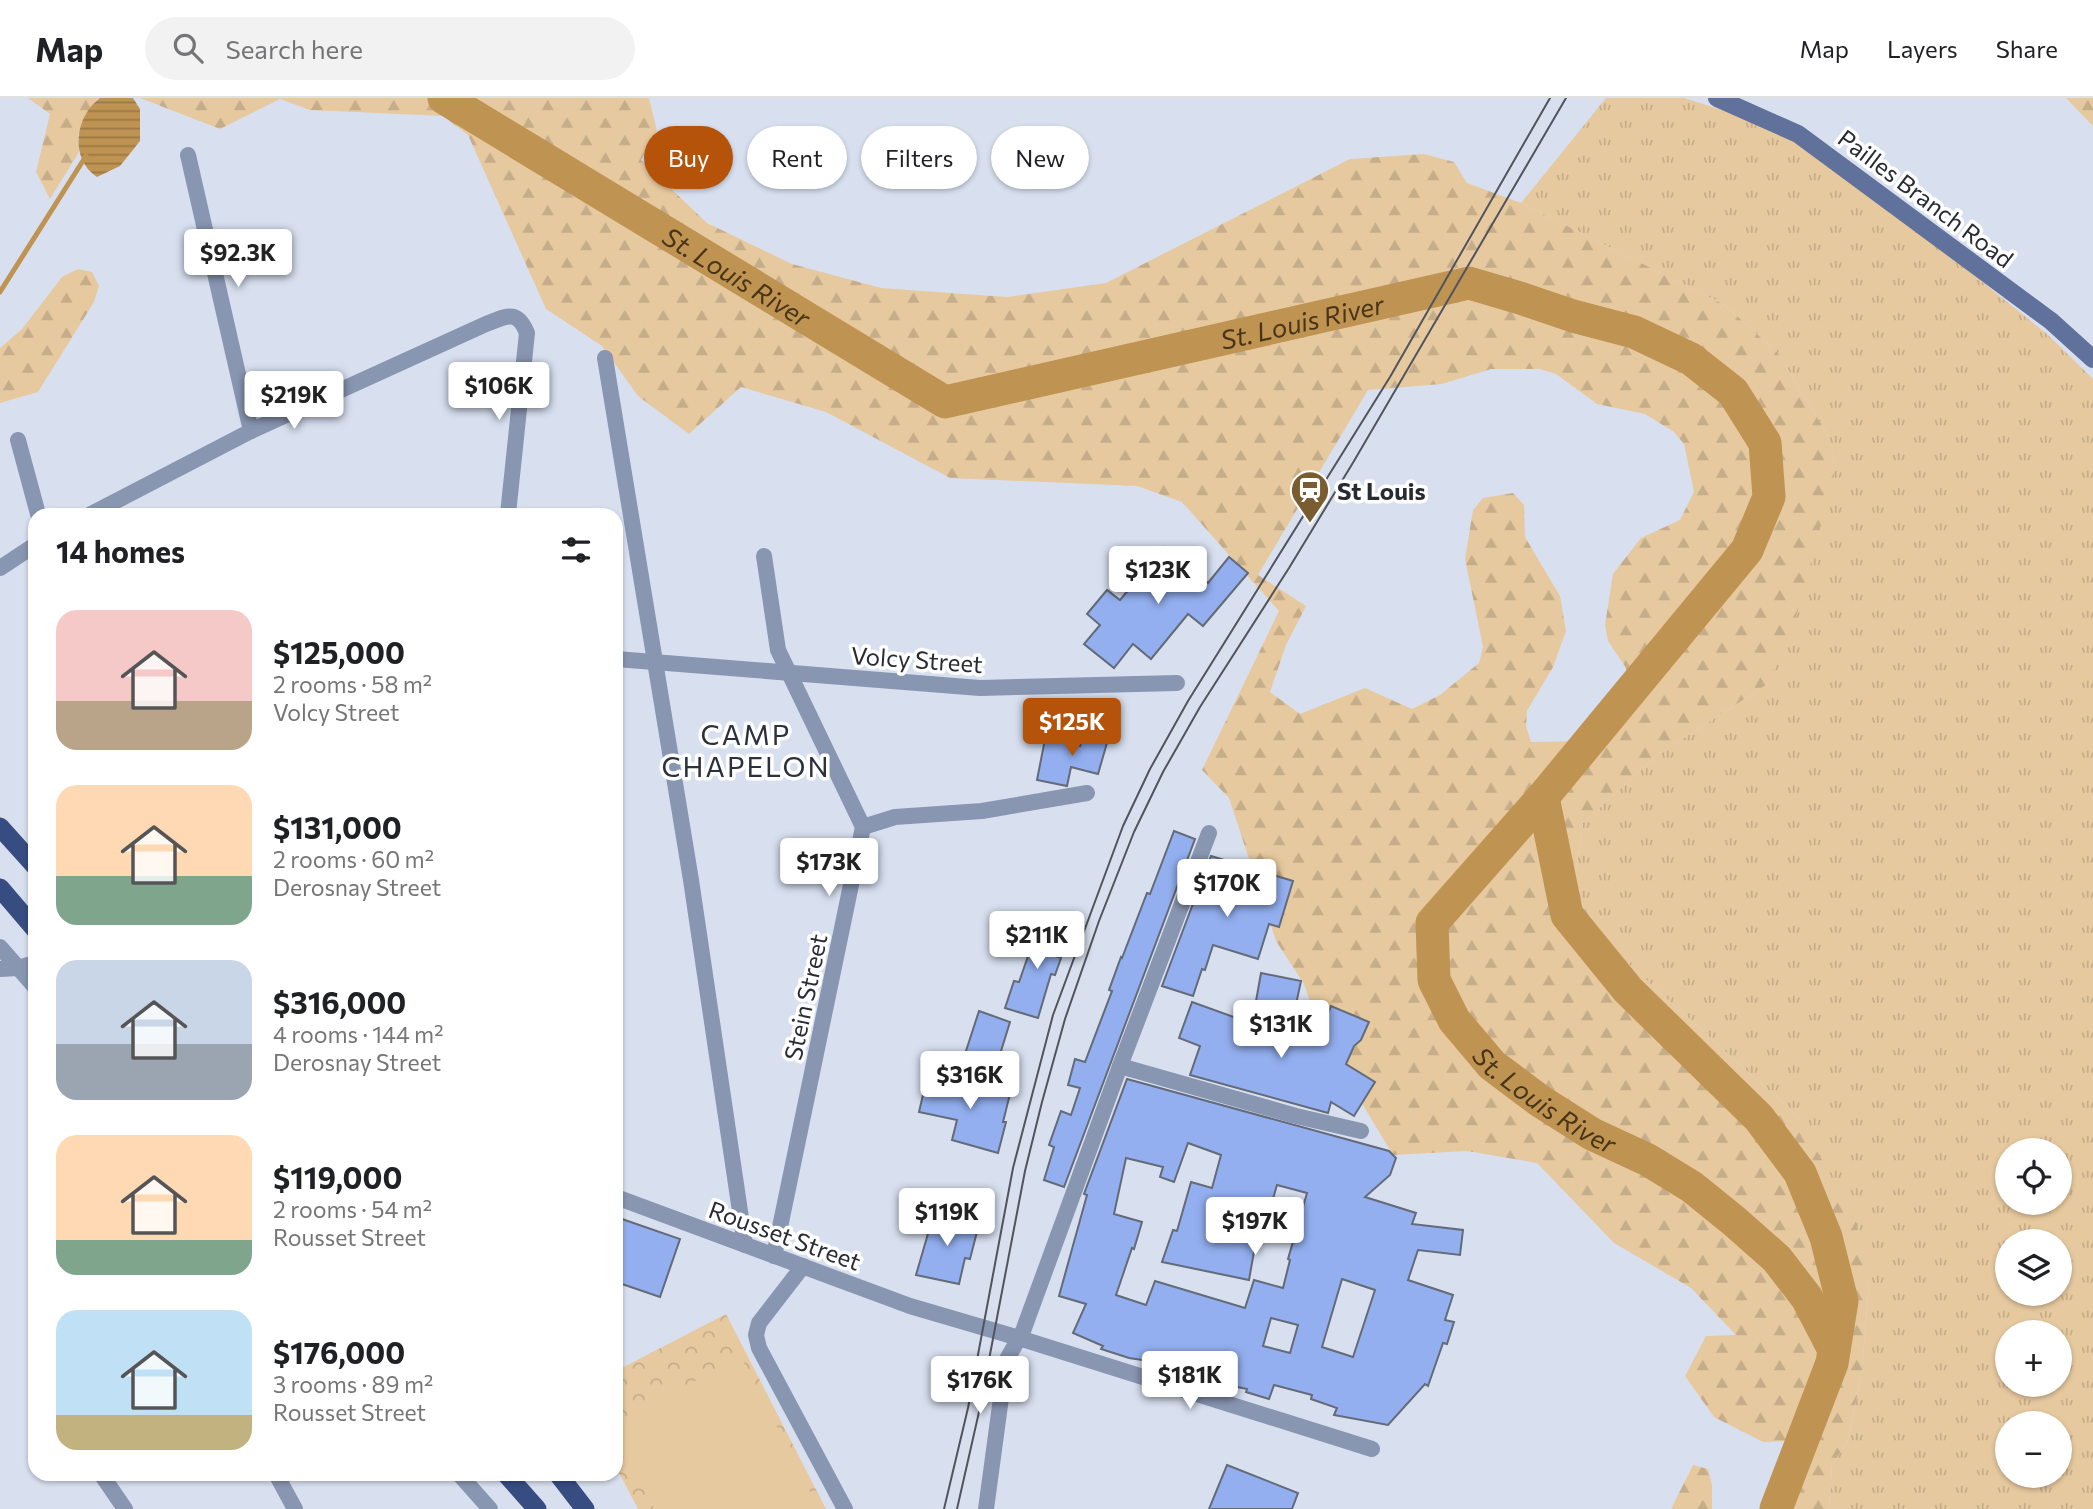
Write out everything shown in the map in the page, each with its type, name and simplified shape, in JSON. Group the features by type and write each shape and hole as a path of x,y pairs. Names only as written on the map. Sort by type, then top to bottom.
{"highway":[{"path":"0,827 28,858"},
{"path":"0,888 28,921"},
{"path":"512,1481 537,1509"},
{"path":"563,1481 585,1509"}],"main road":[{"name":"Pailles Branch Road","path":"1717,98 1798,134 2051,321 2093,359"}],"street":[{"path":"188,155 251,430"},
{"path":"102,508 251,430 486,324 514,316 521,320 527,333 509,508"},
{"path":"605,358 691,880 745,1245"},
{"path":"18,440 36,508"},
{"path":"0,568 28,550"},
{"path":"764,556 778,650 863,827 895,817 982,811 1087,793"},
{"name":"Volcy Street","path":"623,659 980,688 1177,683"},
{"name":"Stein Street","path":"774,1256 863,827"},
{"path":"986,1509 1006,1362 1019,1338 1209,834"},
{"path":"0,947 28,979"},
{"path":"0,969 28,965"},
{"path":"1121,1066 1296,1116 1361,1130"},
{"name":"Rousset Street","path":"623,1201 910,1306 1372,1449"},
{"path":"803,1266 760,1323 756,1335 759,1348 845,1509"},
{"path":"106,1481 125,1509"},
{"path":"280,1481 295,1509"},
{"path":"465,1481 489,1509"}],"green space":[{"path":"28,98 100,98 96,100 78,135 79,152 50,199 36,172 50,114"},
{"path":"140,98 649,98 656,126 644,126 644,155 641,160 644,163 644,189 671,189 707,223 792,264 881,288 1007,297 1106,283 1350,159 1424,154 1454,162 1467,183 1521,203 1725,305 1778,353 1829,437 1836,468 1793,629 1766,685 1656,756 1583,823 1573,887 1603,941 1797,1116 1855,1218 1869,1283 1862,1370 1849,1438 1832,1466 1829,1509 1789,1509 1799,1471 1795,1441 1763,1442 1714,1417 1685,1376 1706,1336 1736,1335 1691,1288 1614,1243 1537,1163 1467,1151 1393,1155 1323,1039 1304,984 1276,941 1229,798 1202,770 1279,611 1182,502 1137,486 950,478 826,412 741,387 689,434 638,396 602,346 546,309 468,135 443,116 310,110 280,99 220,129","holes":["1491,369 1540,369 1556,374 1597,404 1645,414 1674,432 1684,444 1694,492 1680,520 1641,538 1613,574 1605,625 1608,641 1626,668 1628,702 1582,741 1531,742 1526,726 1527,711 1553,667 1566,631 1560,596 1525,537 1524,505 1513,493 1483,498 1473,510 1465,559 1483,647 1479,663 1440,695 1412,709 1365,688 1300,714 1270,692 1286,645 1306,606 1258,575 1368,390 1442,384"]},
{"path":"1606,98 1684,98 1798,134 2047,334 2093,379 2093,1509 1829,1509 1832,1466 1849,1438 1862,1370 1869,1283 1797,1116 1603,941 1573,887 1583,823 1656,756 1766,685 1836,469 1829,437 1778,353 1725,305 1521,203"},
{"path":"2066,98 2093,98 2093,126"},
{"path":"78,269 92,272 99,286 94,302 38,392 0,403 0,348 22,329 62,277"},
{"path":"726,1314 826,1509 638,1509 623,1480 623,1367"},
{"path":"741,1357 819,1509 654,1509 623,1449 623,1418"},
{"path":"1693,1465 1708,1469 1712,1485 1712,1509 1671,1509"}],"shaded area":[{"path":"100,98 133,98 140,109 140,141 120,166 97,177 82,160 79,138 85,115"}],"building":[{"path":"1164,547 1208,583 1229,557 1248,573 1203,626 1188,614 1151,659 1133,644 1114,668 1084,644 1100,625 1087,614 1107,590 1120,600"},
{"path":"1085,729 1109,736 1098,774 1071,767 1067,786 1037,780 1045,739 1080,746"},
{"path":"1174,831 1195,839 1064,1187 1044,1180 1054,1147 1049,1145 1061,1111 1071,1115 1080,1088 1068,1085 1075,1059 1085,1062 1112,991 1109,990 1121,957 1147,893 1150,894"},
{"path":"1211,856 1293,881 1279,927 1269,924 1258,959 1213,945 1193,996 1162,986"},
{"path":"1041,919 1065,928 1056,956 1061,958 1055,975 1051,974 1038,1018 1005,1008 1014,981 1019,982"},
{"path":"1261,973 1301,981 1295,1009 1256,1001"},
{"path":"1192,1002 1242,1020 1239,1028 1287,1045 1290,1037 1314,1045 1331,1006 1369,1022 1346,1064 1375,1082 1354,1116 1331,1102 1328,1113 1190,1075 1200,1046 1179,1038"},
{"path":"979,1011 1010,1022 997,1064 965,1054"},
{"path":"960,1076 1010,1094 998,1153 952,1140 957,1120 919,1112 926,1082 957,1088"},
{"path":"1127,1079 1389,1151 1396,1158 1390,1175 1365,1197 1416,1213 1412,1224 1463,1230 1460,1255 1418,1250 1408,1280 1453,1295 1445,1320 1454,1322 1447,1344 1443,1343 1428,1386 1425,1384 1388,1425 1334,1415 1337,1408 1311,1399 1312,1395 1274,1385 1269,1399 1246,1392 1247,1389 1219,1383 1162,1363 1129,1358 1101,1349 1103,1346 1073,1333 1086,1304 1059,1296 1087,1195 1084,1194","holes":["1188,1143 1221,1155 1212,1188 1191,1182 1177,1231 1173,1230 1162,1262 1249,1280 1255,1246 1259,1247 1277,1185 1307,1193 1288,1259 1290,1260 1283,1288 1254,1280 1245,1308 1155,1281 1146,1305 1116,1295 1142,1222 1114,1214 1126,1158 1163,1167 1160,1177 1174,1182","1342,1279 1375,1290 1353,1357 1322,1347","1271,1318 1298,1325 1290,1353 1263,1346"]},
{"path":"934,1213 979,1224 970,1259 965,1258 959,1284 916,1275"},
{"path":"623,1219 680,1239 660,1297 623,1284"},
{"path":"1227,1465 1298,1493 1292,1509 1209,1509"}],"waterway":[{"name":"St. Louis River","path":"444,98 945,402 1469,283 1634,332 1691,359 1733,392 1765,443 1769,497 1747,550 1543,797 1567,915 1628,990 1759,1118 1800,1173 1826,1237 1842,1301 1832,1363 1776,1509"},
{"path":"0,292 86,156"},
{"name":"St. Louis River","path":"1543,797 1432,923 1434,980 1454,1020 1492,1065 1540,1101 1592,1134 1648,1160 1692,1187 1734,1221 1777,1259 1807,1298 1834,1350"}],"tram line":[{"path":"944,1509 968,1408 1013,1168 1053,1015 1123,826 1150,769 1188,701 1390,377 1550,98"},
{"path":"957,1509 979,1412 1025,1171 1042,1102 1065,1019 1134,832 1163,772 1200,707 1354,461 1566,98"}],"place":[{"name":"St Louis","path":"1310,524"}],"district":[{"name":"CAMP CHAPELON","path":"746,750"}]}
